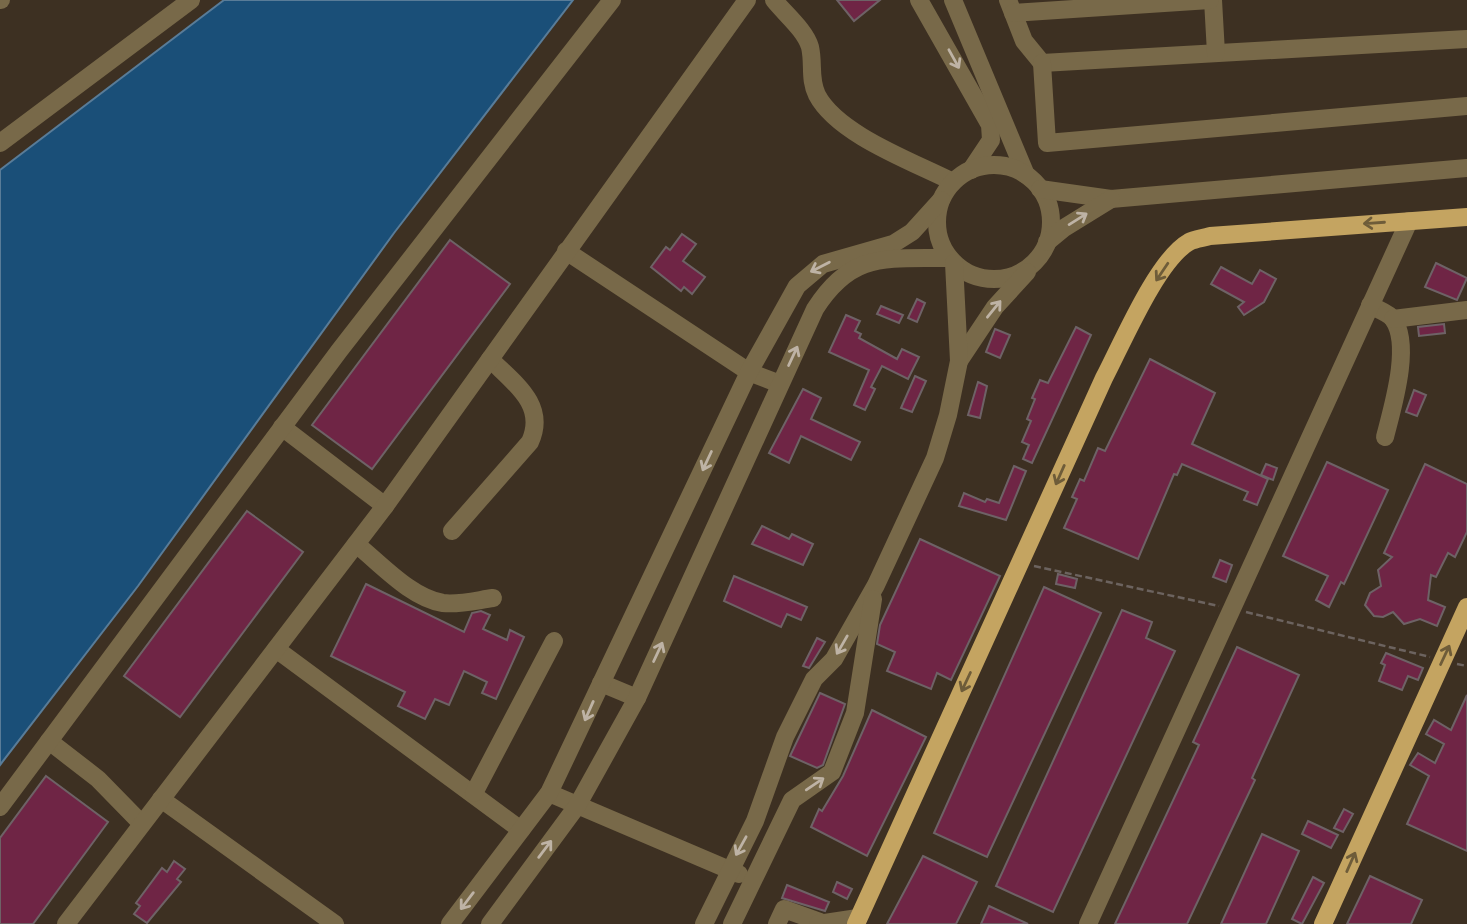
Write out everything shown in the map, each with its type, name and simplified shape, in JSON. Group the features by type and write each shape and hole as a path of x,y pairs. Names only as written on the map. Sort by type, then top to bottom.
{"main road":[{"path":"857,921 1104,378 1144,300 1169,262 1188,242 1210,236 1467,217"},
{"path":"1323,924 1467,607"}],"street":[{"path":"0,143 191,0"},
{"path":"0,807 282,427 612,0"},
{"path":"66,924 385,506 747,0"},
{"path":"774,0 810,47 810,79 818,97 831,113 867,139 953,182"},
{"path":"450,924 549,793 779,314 809,273 823,264 893,244 912,232 941,200 953,182 971,170 991,140 990,125 919,0"},
{"path":"953,0 1026,175 1040,189 1049,209 1051,226 1047,242"},
{"path":"1216,52 1212,0 1011,7 1024,41 1042,63 1047,143 1467,106"},
{"path":"1042,63 1467,39"},
{"path":"971,170 1003,166 1026,175"},
{"path":"1040,189 1111,199 1467,168"},
{"path":"959,361 995,307 1034,262 1047,242 1064,228 1111,199"},
{"path":"704,924 755,821 785,737 814,678 834,659 876,585 935,458 948,415 959,361 951,261 937,230 941,200"},
{"path":"1088,924 1409,221"},
{"path":"566,251 749,372 780,384"},
{"path":"490,924 577,806 637,698 815,309 830,286 865,262 881,260 951,261 968,273 994,279 1020,273 1034,262"},
{"path":"1370,305 1393,319 1398,331 1401,369 1385,437"},
{"path":"1393,319 1467,310"},
{"path":"452,531 530,442 536,429 535,412 528,397 490,359"},
{"path":"282,427 385,506"},
{"path":"356,544 417,592 433,601 447,603 493,598"},
{"path":"732,924 792,800 832,772 855,713 876,585"},
{"path":"474,793 554,642"},
{"path":"276,649 521,830"},
{"path":"601,683 637,698"},
{"path":"49,741 98,779 142,823"},
{"path":"549,793 752,879"},
{"path":"161,799 335,924"},
{"path":"776,924 784,909 819,923 857,921"}],"shaded area":[{"path":"0,0 224,0 0,170"},
{"path":"573,0 1467,0 1467,924 0,924 0,765 138,586 394,233"}],"water":[{"path":"224,0 573,0 394,233 138,586 0,765 0,170"}],"building":[{"path":"837,0 880,0 854,21"},
{"path":"682,234 696,244 683,261 705,277 692,294 684,287 681,291 651,267 666,247 670,250"},
{"path":"450,240 510,284 372,469 312,425"},
{"path":"1436,263 1467,278 1457,300 1425,287"},
{"path":"1221,267 1252,284 1260,270 1276,279 1264,302 1244,315 1238,307 1244,302 1211,284"},
{"path":"917,299 925,303 917,322 908,318"},
{"path":"881,306 903,315 899,323 877,314"},
{"path":"846,315 860,321 855,331 861,334 859,338 897,359 902,349 919,357 908,379 882,366 871,387 875,389 865,410 854,405 869,370 829,352"},
{"path":"1444,324 1445,333 1419,336 1418,327"},
{"path":"1076,327 1091,335 1032,463 1023,459 1029,445 1022,442 1031,421 1027,419 1035,399 1032,398 1040,380 1048,383"},
{"path":"995,329 1010,335 1000,358 986,352"},
{"path":"1150,359 1215,393 1192,444 1268,479 1257,505 1244,500 1248,492 1182,464 1177,475 1174,474 1138,559 1064,528 1077,499 1072,497 1080,479 1084,481 1098,448 1105,451"},
{"path":"915,376 926,381 912,412 901,408"},
{"path":"978,382 987,386 980,418 968,415"},
{"path":"803,389 821,398 811,419 860,442 851,460 801,436 789,463 769,453"},
{"path":"1414,390 1426,395 1417,416 1406,412"},
{"path":"1327,462 1388,490 1344,584 1341,582 1329,607 1316,600 1328,576 1283,556"},
{"path":"1266,464 1277,468 1273,480 1261,475"},
{"path":"1425,464 1467,484 1467,532 1455,557 1448,553 1436,577 1431,575 1428,600 1445,607 1437,626 1420,619 1404,624 1393,612 1383,617 1374,616 1365,605 1370,593 1381,586 1378,570 1392,557 1384,553"},
{"path":"1014,466 1026,471 1006,520 959,506 964,493 985,502 987,499 999,503"},
{"path":"247,511 303,552 180,717 124,676"},
{"path":"762,526 789,539 792,534 813,544 803,565 752,544"},
{"path":"920,539 1000,576 951,680 937,673 931,689 887,671 895,652 877,644 880,625"},
{"path":"1220,560 1232,565 1226,582 1213,577"},
{"path":"1058,574 1077,579 1075,588 1056,584"},
{"path":"734,576 807,607 801,620 787,614 781,627 724,601"},
{"path":"366,584 464,632 472,613 481,611 490,615 483,629 507,640 510,630 524,637 496,699 482,693 487,682 464,671 449,705 435,699 425,719 398,706 405,692 331,656"},
{"path":"1044,587 1101,613 987,857 934,833"},
{"path":"1122,610 1152,622 1146,638 1175,651 1053,912 996,886"},
{"path":"817,638 825,642 809,668 803,666"},
{"path":"1237,647 1299,675 1252,778 1255,780 1187,924 1115,924 1199,745 1193,742"},
{"path":"1386,653 1423,668 1418,680 1408,676 1402,690 1379,681 1385,665 1381,663"},
{"path":"820,693 845,704 823,765 817,768 790,756"},
{"path":"1467,695 1467,851 1407,824 1429,776 1410,765 1418,753 1435,763 1444,744 1426,734 1434,720 1451,730"},
{"path":"872,710 926,737 867,856 811,827 819,809 822,811 843,776"},
{"path":"46,776 108,822 33,924 0,924 0,838"},
{"path":"1344,809 1353,814 1343,832 1334,828"},
{"path":"1308,821 1338,835 1331,848 1302,834"},
{"path":"1262,834 1299,851 1266,924 1221,924"},
{"path":"923,856 977,882 956,924 887,924"},
{"path":"174,861 185,869 177,879 181,882 147,923 134,914 140,906 136,903 162,868 167,872"},
{"path":"1370,876 1422,900 1411,924 1347,924"},
{"path":"1313,877 1324,883 1302,924 1292,919"},
{"path":"837,882 852,889 847,899 833,892"},
{"path":"787,885 829,902 825,911 782,898"},
{"path":"989,906 1028,924 981,924"}]}
